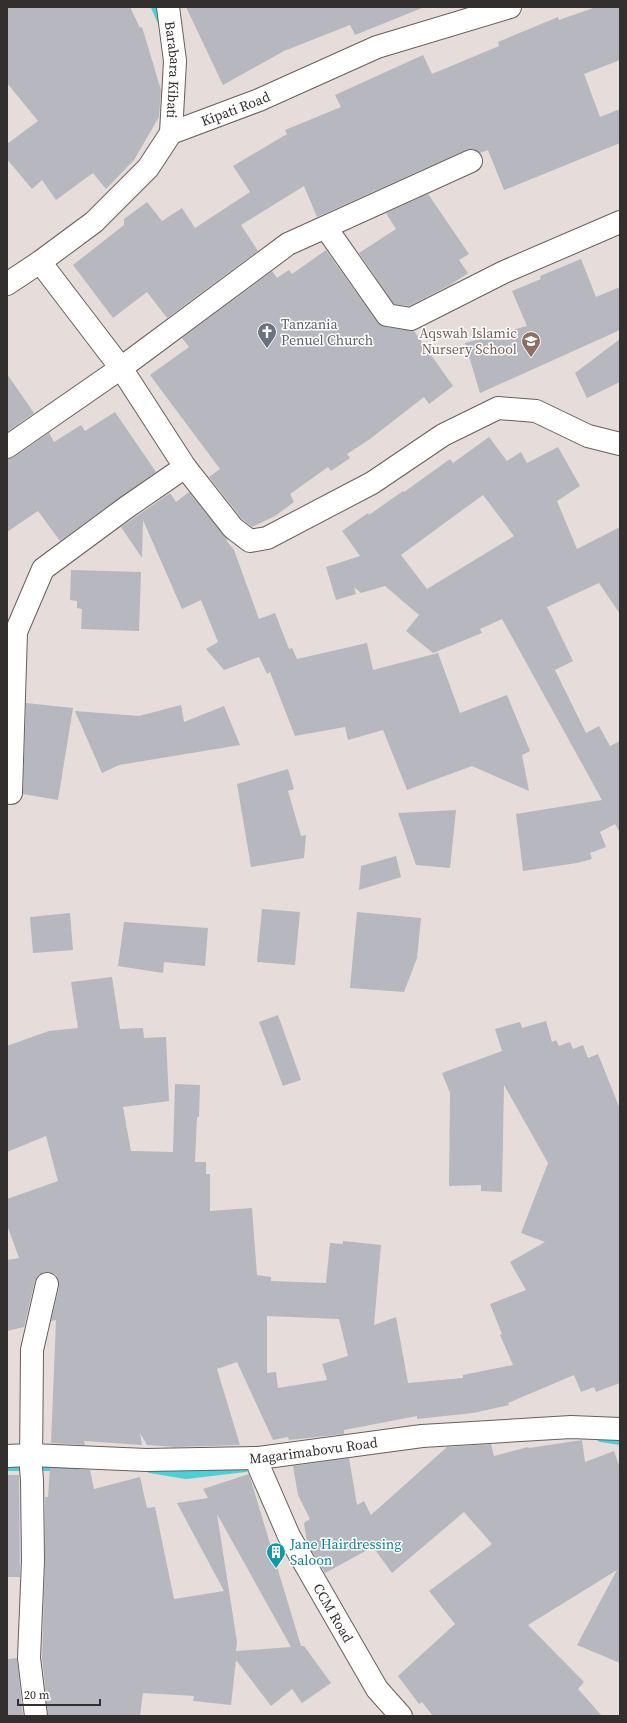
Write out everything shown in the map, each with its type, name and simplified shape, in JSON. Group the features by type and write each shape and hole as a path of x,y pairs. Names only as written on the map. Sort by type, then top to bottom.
{"street":[{"name":"Barabara Kibati","path":"168,7 175,61 171,133"},
{"name":"Kipati Road","path":"171,133 259,100 377,47 510,7"},
{"path":"7,284 40,262 94,222 148,168 171,133"},
{"path":"7,447 121,368 288,244 470,162"},
{"path":"326,228 387,315 411,319 504,272 620,222"},
{"path":"40,262 121,368 185,467 233,528 250,541 267,538 372,483 443,434 498,408 536,411 588,436 620,444"},
{"path":"12,793 16,632 44,569 127,507 185,467"},
{"path":"36,1716 29,1658 33,1561 31,1455 32,1350 47,1284"},
{"name":"Magarimabovu Road","path":"7,1456 31,1455 146,1460 259,1458 422,1436 571,1427 620,1429"},
{"name":"CCM Road","path":"259,1458 259,1467 289,1536 377,1688 401,1716"}],"building":[{"path":"7,7 130,7 140,28 142,27 161,90 159,117 134,160 106,189 93,173 56,200 42,180 32,189 7,159 7,144 38,121 7,83"},
{"path":"186,7 422,8 355,35 350,25 284,51 223,85"},
{"path":"596,7 620,7 620,60 584,74 600,117 620,109 620,143 504,190 488,150 480,153 473,149 466,150 317,217 304,186 241,225 258,251 167,318 147,292 113,318 73,265 124,225 124,219 147,202 162,221 182,208 195,228 250,192 233,166 287,134 285,130 341,107 335,95 423,55 432,74 499,46 498,42 558,17 559,20"},
{"path":"428,194 469,254 459,260 468,273 450,285 409,306 394,304 359,253 396,229 386,213"},
{"path":"326,250 377,322 385,327 414,331 453,386 429,404 424,397 370,439 347,454 350,458 331,471 328,467 290,494 294,502 275,516 252,527 242,519 209,477 220,469 150,375 189,347 182,338 272,271 277,278 289,270 292,274"},
{"path":"581,259 596,297 620,287 620,330 480,393 465,343 527,326 512,291 541,279 540,276"},
{"path":"620,339 620,382 587,398 575,373"},
{"path":"7,374 34,413 7,432"},
{"path":"115,412 156,472 60,541 38,511 7,532 7,459 14,457 49,433 54,442 81,425 85,431"},
{"path":"489,437 507,461 521,452 527,463 558,447 580,486 557,501 577,549 620,527 620,614 599,583 547,607 573,661 555,670 586,733 599,726 610,746 620,741 620,833 615,824 600,832 606,847 590,853 592,859 577,863 523,871 516,814 602,800 502,619 480,629 482,633 433,653 406,631 419,615 385,586 361,593 354,587 356,594 336,600 326,567 360,556 342,531 368,513 369,515 403,491 404,492 450,459 453,463","holes":["483,495 514,536 427,589 401,555"]},
{"path":"189,492 228,540 226,540 234,550 259,619 275,613 289,649 292,648 297,659 367,643 373,670 438,653 460,713 507,695 530,751 522,755 529,791 472,766 407,790 383,730 348,740 345,727 295,736 270,672 267,674 259,657 224,670 206,649 218,642 201,600 182,609 143,520 142,558 121,527 170,493 176,502"},
{"path":"71,570 141,572 139,631 81,629 82,609 77,608 77,601 70,600"},
{"path":"26,703 73,708 58,800 23,794"},
{"path":"181,705 184,722 224,706 240,745 119,765 102,773 75,711 139,716"},
{"path":"288,769 294,789 288,791 301,836 306,835 304,858 251,867 237,784"},
{"path":"456,810 450,868 416,865 398,813"},
{"path":"396,856 401,877 359,890 361,866"},
{"path":"262,909 300,912 295,965 257,962"},
{"path":"357,912 421,918 417,958 404,992 350,988"},
{"path":"70,913 73,950 33,953 30,917"},
{"path":"124,922 208,928 205,966 164,962 163,973 118,966"},
{"path":"112,977 120,1029 143,1028 144,1038 166,1037 169,1101 123,1107 131,1151 173,1152 175,1084 200,1085 195,1162 206,1162 206,1174 210,1174 210,1211 252,1208 257,1275 271,1277 271,1281 326,1283 330,1243 343,1244 343,1241 381,1245 374,1325 396,1317 408,1383 463,1378 463,1375 513,1365 500,1335 502,1334 490,1304 526,1290 510,1262 545,1242 521,1233 548,1163 504,1085 502,1192 481,1191 481,1185 449,1186 450,1093 442,1073 502,1051 495,1029 520,1022 522,1028 546,1021 552,1042 556,1040 559,1046 570,1042 573,1049 583,1045 588,1058 598,1054 620,1109 620,1383 596,1392 594,1387 581,1392 574,1375 508,1403 509,1405 473,1413 417,1419 417,1416 344,1430 344,1434 289,1440 288,1437 273,1440 237,1362 217,1369 240,1445 176,1447 147,1445 140,1433 142,1445 84,1441 85,1445 51,1443 56,1320 51,1321 59,1281 56,1275 50,1272 44,1272 38,1275 35,1281 24,1327 7,1331 7,1260 19,1258 7,1225 7,1199 58,1181 46,1136 7,1152 7,1046 49,1031 78,1028 71,982","holes":["267,1316 339,1319 348,1356 322,1364 327,1380 278,1388 276,1372 267,1373"]},
{"path":"278,1015 301,1080 283,1086 259,1022"},
{"path":"582,1440 585,1462 614,1451 620,1468 620,1663 577,1645 617,1570 528,1625 584,1682 578,1689 602,1716 433,1716 422,1702 419,1704 398,1676 455,1624 429,1591 492,1544 464,1512 392,1573 373,1547 325,1573 307,1543 304,1523 310,1519 298,1495 293,1466 349,1458 357,1505 364,1501 371,1515 447,1447 491,1444 494,1456 528,1447"},
{"path":"50,1468 90,1470 94,1489 140,1477 147,1508 155,1507 174,1599 224,1591 177,1503 208,1498 203,1489 249,1474 301,1646 304,1646 331,1683 302,1703 292,1689 271,1706 236,1660 231,1705 193,1701 194,1696 143,1693 140,1716 48,1716 42,1658 45,1562 45,1497 48,1497","holes":["217,1514 291,1647 236,1651 237,1642"]},
{"path":"7,1475 19,1475 20,1577 7,1577"},
{"path":"17,1658 23,1716 7,1716 7,1659"}],"waterway":[{"path":"155,7 162,23"},
{"path":"601,1438 620,1441"},
{"path":"7,1467 76,1467"},
{"path":"150,1469 186,1475 245,1468"}],"place":[{"name":"Tanzania Penuel Church","path":"267,349"},
{"name":"Aqswah Islamic Nursery School","path":"531,358"},
{"name":"Jane Hairdressing Saloon","path":"276,1569"}]}
